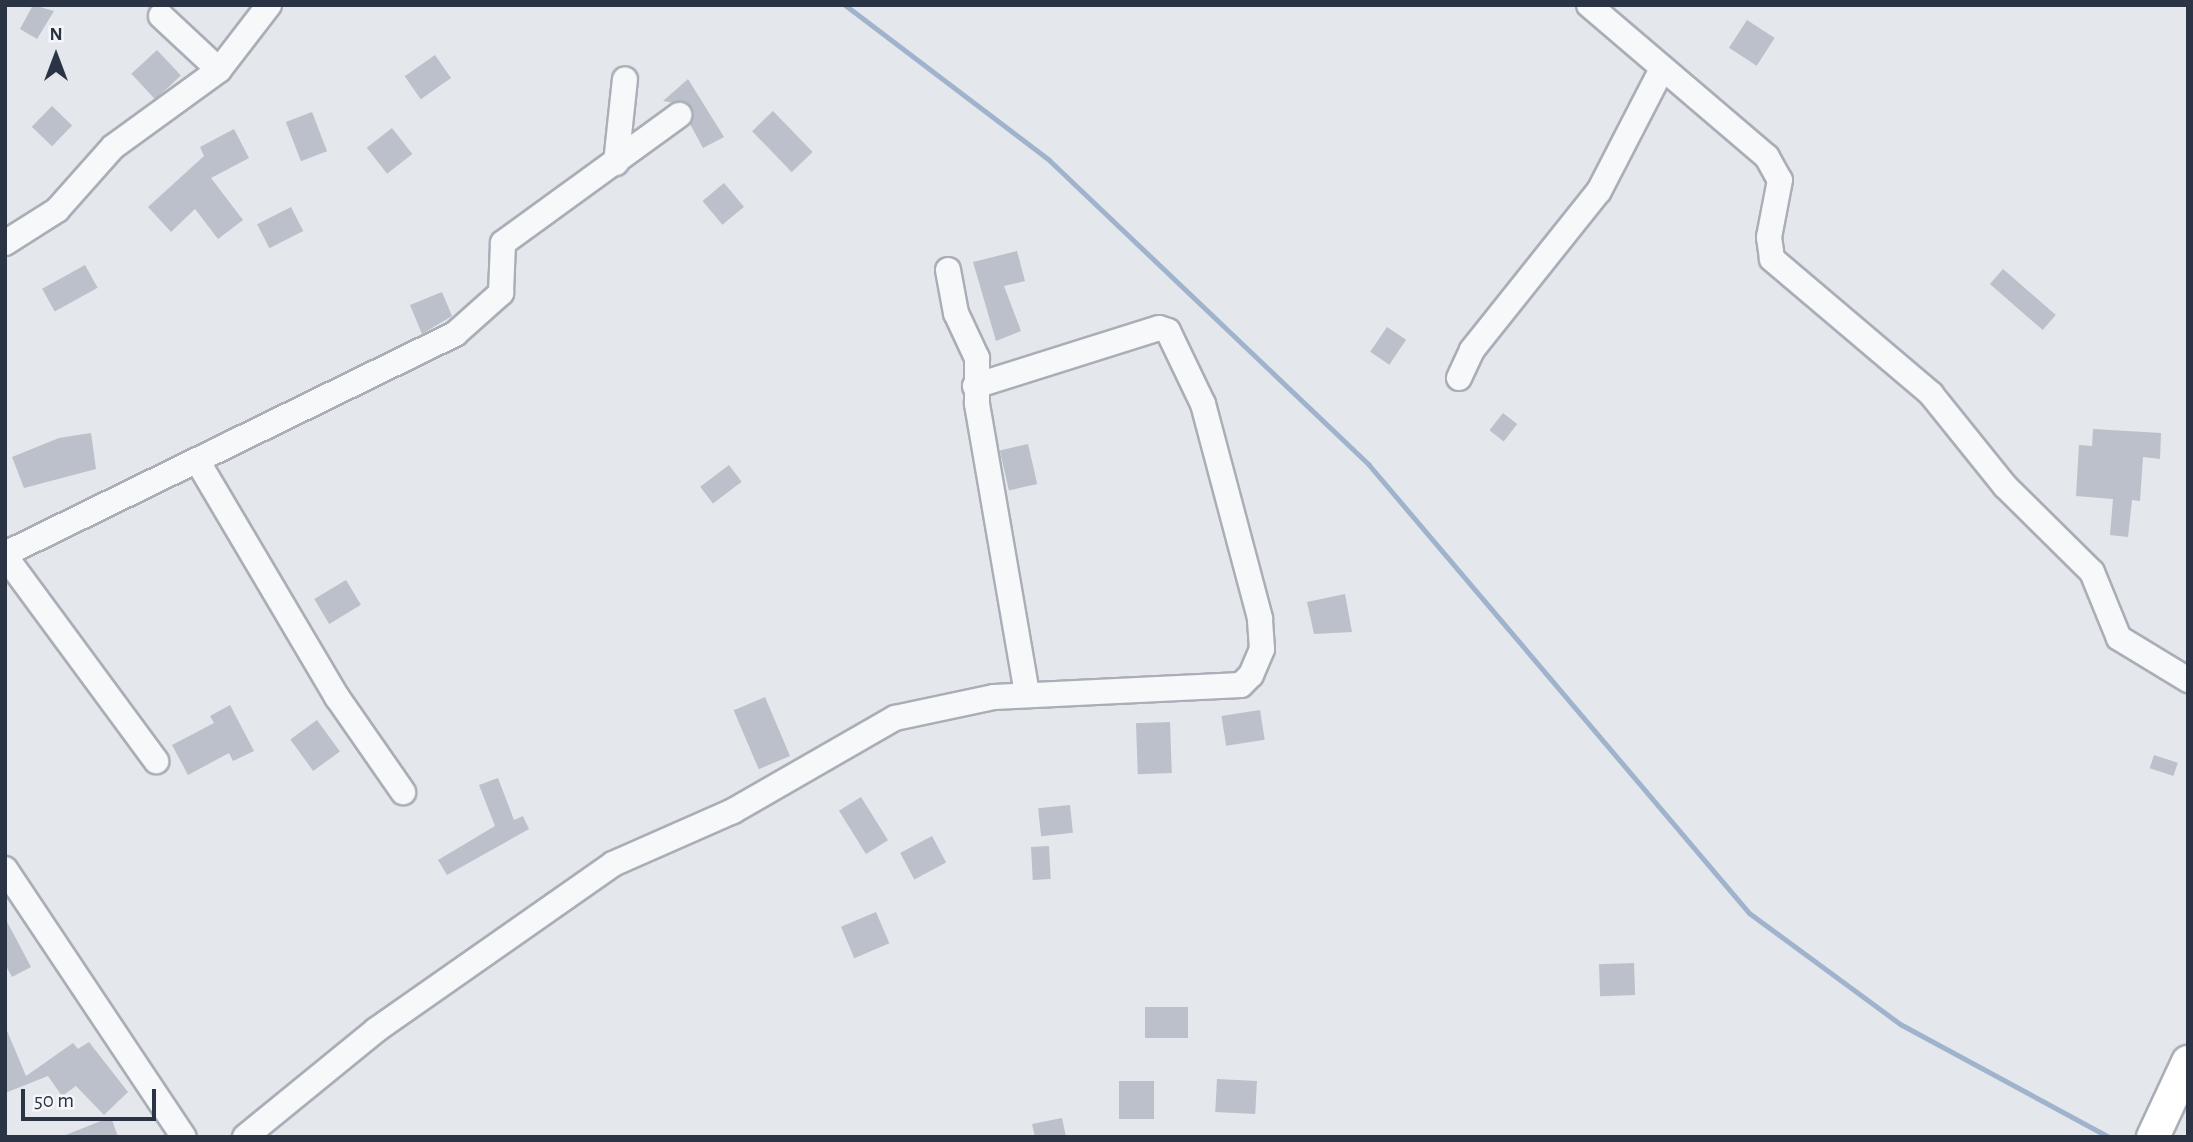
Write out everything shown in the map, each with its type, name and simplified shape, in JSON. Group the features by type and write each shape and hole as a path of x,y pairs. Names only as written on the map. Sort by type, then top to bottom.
{"main road":[{"path":"2153,1137 2188,1062"}],"street":[{"path":"5,243 57,210 113,147 219,70 269,5"},
{"path":"1597,7 1661,71 1767,156 1780,180 1769,237 1772,259 1931,394 2006,486 2092,572 2119,638 2188,680"},
{"path":"161,16 219,70"},
{"path":"1459,378 1472,350 1598,191 1661,71"},
{"path":"616,163 625,79"},
{"path":"156,761 5,555 455,334 501,293 503,243 679,115"},
{"path":"948,270 956,313 977,358 975,386 1027,693"},
{"path":"245,1137 387,1022 613,864 733,811 895,718 930,706 1027,693 1241,685 1258,663 1260,618 1203,404 1168,331 1124,338 975,386"},
{"path":"198,462 337,697 403,792"},
{"path":"5,869 12,894 184,1137"}],"building":[{"path":"33,5 54,11 37,39 20,29"},
{"path":"1747,20 1775,38 1757,66 1729,48"},
{"path":"157,50 181,76 155,99 131,74"},
{"path":"435,55 451,78 421,99 405,76"},
{"path":"688,79 724,137 703,148 690,124 691,106 663,101"},
{"path":"52,106 72,125 52,146 32,127"},
{"path":"773,111 813,152 792,172 752,131"},
{"path":"312,112 327,151 301,161 286,122"},
{"path":"392,128 412,154 387,174 367,148"},
{"path":"234,129 249,158 211,178 243,220 218,239 195,209 171,232 148,207 204,156 200,147"},
{"path":"724,183 744,207 722,225 703,201"},
{"path":"291,207 303,231 269,248 257,224"},
{"path":"1017,251 1025,281 1004,286 1021,331 996,341 973,262"},
{"path":"85,265 98,288 55,311 42,289"},
{"path":"2003,269 2056,315 2043,330 1990,284"},
{"path":"442,292 452,316 422,334 410,305"},
{"path":"1387,327 1406,340 1389,365 1370,352"},
{"path":"1503,413 1517,424 1504,441 1489,430"},
{"path":"2093,429 2161,433 2160,459 2143,457 2140,501 2132,500 2128,537 2110,535 2113,499 2076,496 2079,445 2092,446"},
{"path":"91,433 96,469 24,488 12,457 59,438"},
{"path":"1028,444 1037,484 1009,490 1000,451"},
{"path":"729,465 742,482 713,503 700,487"},
{"path":"346,580 361,605 329,624 314,599"},
{"path":"1345,594 1352,632 1314,634 1307,602"},
{"path":"765,697 790,756 759,769 734,710"},
{"path":"230,705 254,751 233,761 229,753 188,775 172,745 214,723 210,716"},
{"path":"1260,710 1265,740 1226,746 1221,716"},
{"path":"317,720 340,752 313,771 290,739"},
{"path":"1170,722 1172,773 1138,774 1136,723"},
{"path":"2154,755 2178,763 2173,776 2150,768"},
{"path":"498,778 514,820 523,816 529,829 447,875 438,860 495,826 479,785"},
{"path":"861,797 888,840 866,854 839,811"},
{"path":"1070,805 1073,833 1041,836 1038,808"},
{"path":"932,836 946,862 914,879 900,853"},
{"path":"1049,846 1051,879 1033,880 1031,847"},
{"path":"876,912 889,943 854,958 841,927"},
{"path":"5,918 31,967 12,977 5,964"},
{"path":"1634,963 1635,995 1600,996 1599,964"},
{"path":"1145,1007 1188,1007 1188,1038 1145,1038"},
{"path":"5,1026 26,1076 73,1043 78,1049 89,1042 128,1092 104,1115 76,1086 62,1096 48,1076 5,1093"},
{"path":"1217,1079 1257,1081 1255,1114 1215,1112"},
{"path":"1119,1081 1154,1081 1154,1119 1119,1119"},
{"path":"111,1117 118,1137 63,1137 63,1136"},
{"path":"1062,1118 1066,1137 1035,1137 1032,1124"}],"waterway":[{"path":"845,5 1049,160 1369,465 1749,913 1900,1024 2109,1137"}]}
